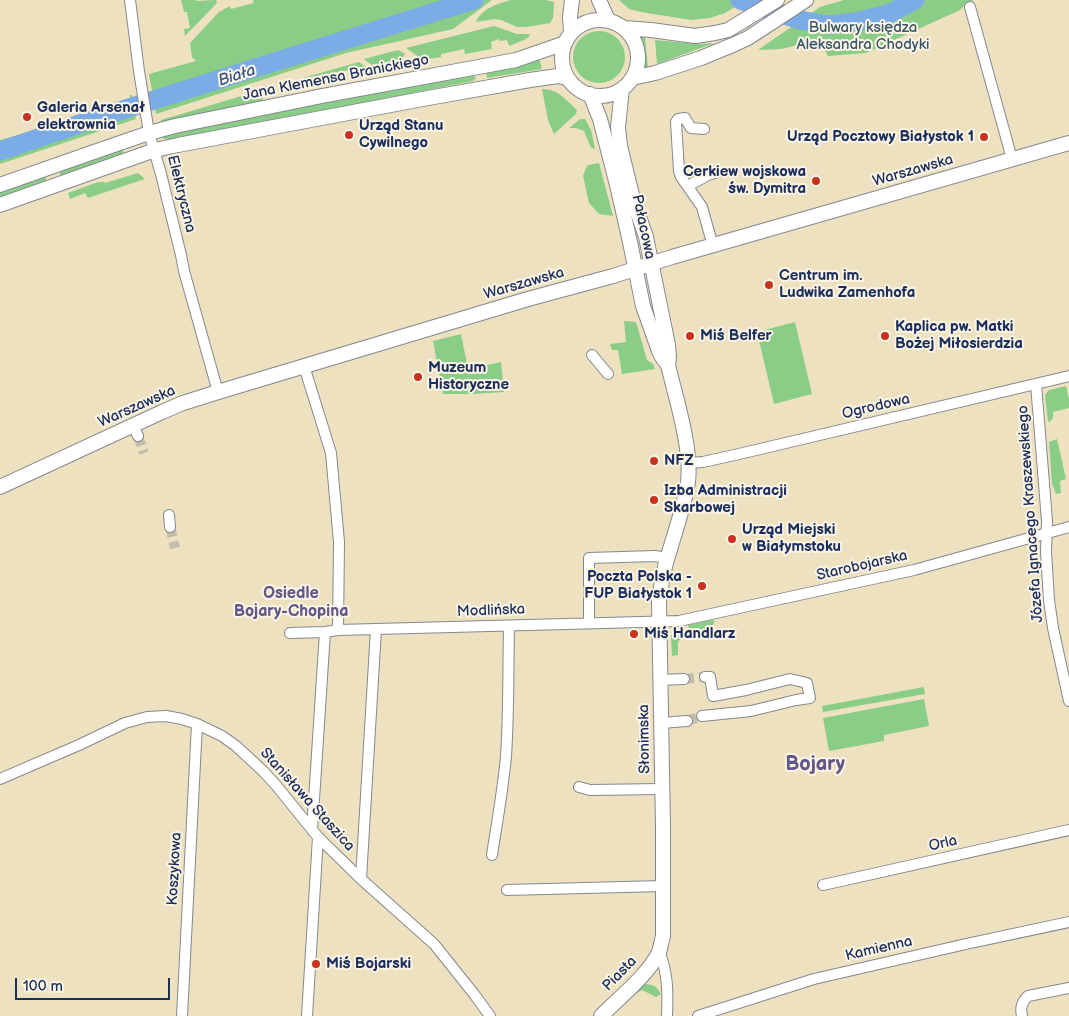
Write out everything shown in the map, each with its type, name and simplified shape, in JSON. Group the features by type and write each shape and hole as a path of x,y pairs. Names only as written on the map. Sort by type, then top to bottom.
{"street":[{"name":"Elektryczna","path":"130,0 149,133 155,150 184,271 218,392"},
{"path":"568,38 572,0"},
{"path":"599,0 608,20"},
{"path":"624,28 695,36 715,33 728,30 777,0"},
{"path":"632,78 655,73 714,53 748,38 804,2"},
{"path":"970,7 1012,159"},
{"path":"598,19 608,20 624,28 630,34 638,51 638,60 632,78 622,89 612,94 601,96 581,91 573,85 567,78 564,69 562,51 568,38 578,26 598,19"},
{"name":"Jana Klemensa Branickiego","path":"0,185 149,133 175,126 516,60 568,38"},
{"path":"479,67 482,88"},
{"path":"0,205 155,150 482,88 558,76 567,78"},
{"name":"Pałacowa","path":"622,89 618,127 620,146 652,264 670,357 668,365"},
{"name":"Pałacowa","path":"590,94 602,127 617,185 643,306 659,351 668,365 687,446 688,463"},
{"path":"704,129 691,128 685,118 676,122 679,171 702,206 713,246"},
{"name":"Warszawska","path":"0,487 136,430 183,403 528,299 1069,143"},
{"path":"688,186 708,175 718,172"},
{"path":"592,355 608,374"},
{"path":"304,366 331,453 339,542 338,630"},
{"name":"Ogrodowa","path":"688,463 702,462 749,452 1069,376"},
{"name":"Józefa Ignacego Kraszewskiego","path":"1036,384 1047,533 1046,552 1049,600 1054,635 1069,702"},
{"name":"Słonimska","path":"667,1016 667,980 659,951 662,936 663,789 658,622 662,580 683,504 688,481 688,463"},
{"path":"169,515 170,526"},
{"name":"Starobojarska","path":"658,622 679,621 904,572 1069,527"},
{"path":"589,623 589,558 659,556 667,558"},
{"name":"Modlińska","path":"290,633 338,630 658,622"},
{"path":"492,855 508,730 509,626"},
{"path":"361,878 376,630"},
{"path":"307,1016 325,632"},
{"path":"702,716 751,711 810,698 807,683 790,679 713,696 710,677 706,677"},
{"path":"660,680 684,678"},
{"name":"Stanisława Staszica","path":"0,779 125,723 147,717 166,716 198,724 222,736 236,746 263,771 315,834 434,944 490,1016"},
{"path":"661,723 687,721"},
{"name":"Koszykowa","path":"182,1016 198,724"},
{"path":"579,787 590,790 663,789"},
{"name":"Orla","path":"823,885 1069,830"},
{"path":"507,890 663,886"},
{"name":"Kamienna","path":"698,1016 814,979 1069,922"},
{"name":"Piasta","path":"601,1016 645,972 659,951"},
{"path":"1022,1016 1021,1006 1028,996 1069,988"}],"green space":[{"path":"181,0 216,0 217,3 185,36 184,29 190,28 187,12 184,12"},
{"path":"253,0 492,0 453,29 346,53 156,114 149,74 196,61 192,57 190,43 219,12 230,6 231,9 254,3"},
{"path":"511,0 545,0 554,2 553,18 550,23 527,27 517,27 494,19 476,22 478,17 486,10"},
{"path":"619,0 746,0 725,13 710,18 691,20 629,9"},
{"name":"Bulwary księdza Aleksandra Chodyki","path":"844,0 974,0 967,3 960,10 866,53 828,56 819,40 781,49 758,50 820,7"},
{"path":"494,26 517,34 529,34 530,36 509,46 507,40 500,41 499,39 491,42 492,49 465,54 464,49 441,54 441,57 423,60 406,48"},
{"path":"594,31 604,31 618,38 625,52 625,62 618,76 604,83 594,83 584,79 577,72 573,62 573,52 577,42 584,35"},
{"path":"637,36 645,37 648,67 639,71 641,54"},
{"path":"655,40 698,44 712,43 712,44 657,64"},
{"path":"398,50 405,54 401,60 373,66 364,59"},
{"path":"539,57 542,69 487,78 486,72 517,66"},
{"path":"359,62 366,67 299,79"},
{"path":"472,75 476,78 473,81 318,112 171,139 159,136 319,102"},
{"path":"542,89 548,89 557,93 577,110 576,114 554,134 548,120"},
{"path":"255,92 263,98 262,101 161,122 161,120"},
{"path":"130,95 132,95 136,119 0,164 0,140 91,115 90,110 130,98"},
{"path":"580,119 585,119 591,130 595,149 591,148 584,131 569,128"},
{"path":"122,148 124,155 62,176 60,175 60,171"},
{"path":"599,163 613,216 599,214 589,203 583,176 588,165"},
{"path":"138,173 145,179 88,198 85,193 70,199 68,193 98,182 105,183"},
{"path":"45,176 47,182 0,199 0,192"},
{"path":"624,321 636,322 647,360 653,364 655,369 622,374 618,350 612,350 610,344 626,342"},
{"path":"795,322 812,394 774,404 757,332"},
{"path":"461,334 468,369 501,362 504,392 443,394 433,341"},
{"path":"1066,386 1069,408 1053,412 1052,419 1048,422 1045,395 1049,390"},
{"path":"1057,439 1066,479 1060,481 1061,493 1056,494 1052,484 1049,442"},
{"path":"715,621 712,627 709,628 710,630 705,631 702,629 702,632 692,635 690,632 688,625"},
{"path":"685,628 686,632 678,642 678,655 672,656 671,636 676,629"},
{"path":"924,687 925,694 823,712 822,706"},
{"path":"924,699 929,726 884,735 884,741 829,751 823,718"},
{"path":"643,985 655,987 661,994 656,997 642,990 630,997"}],"waterway":[{"name":"Biała","path":"0,151 91,120 474,0"},
{"name":"Biała","path":"740,0 800,20 829,25 856,22 891,13 915,0"}],"tunnel":[{"path":"138,436 144,453"},
{"path":"170,527 175,548"},
{"path":"684,679 705,677"},
{"path":"687,721 702,716"}],"place":[{"name":"Galeria Arsenał elektrownia","path":"27,117"},
{"name":"Urząd Stanu Cywilnego","path":"349,135"},
{"name":"Urząd Pocztowy Białystok 1","path":"984,137"},
{"name":"Cerkiew wojskowa św. Dymitra","path":"816,181"},
{"name":"Centrum im. Ludwika Zamenhofa","path":"769,285"},
{"name":"Miś Belfer","path":"690,336"},
{"name":"Kaplica pw. Matki Bożej Miłosierdzia","path":"885,336"},
{"name":"Muzeum Historyczne","path":"418,377"},
{"name":"NFZ","path":"654,461"},
{"name":"Izba Administracji Skarbowej","path":"654,500"},
{"name":"Urząd Miejski w Białymstoku","path":"732,539"},
{"name":"Poczta Polska - FUP Białystok 1","path":"702,586"},
{"name":"Miś Handlarz","path":"634,634"},
{"name":"Miś Bojarski","path":"316,964"}],"district":[{"name":"Osiedle Bojary-Chopina","path":"291,603"},
{"name":"Bojary","path":"815,765"}]}
